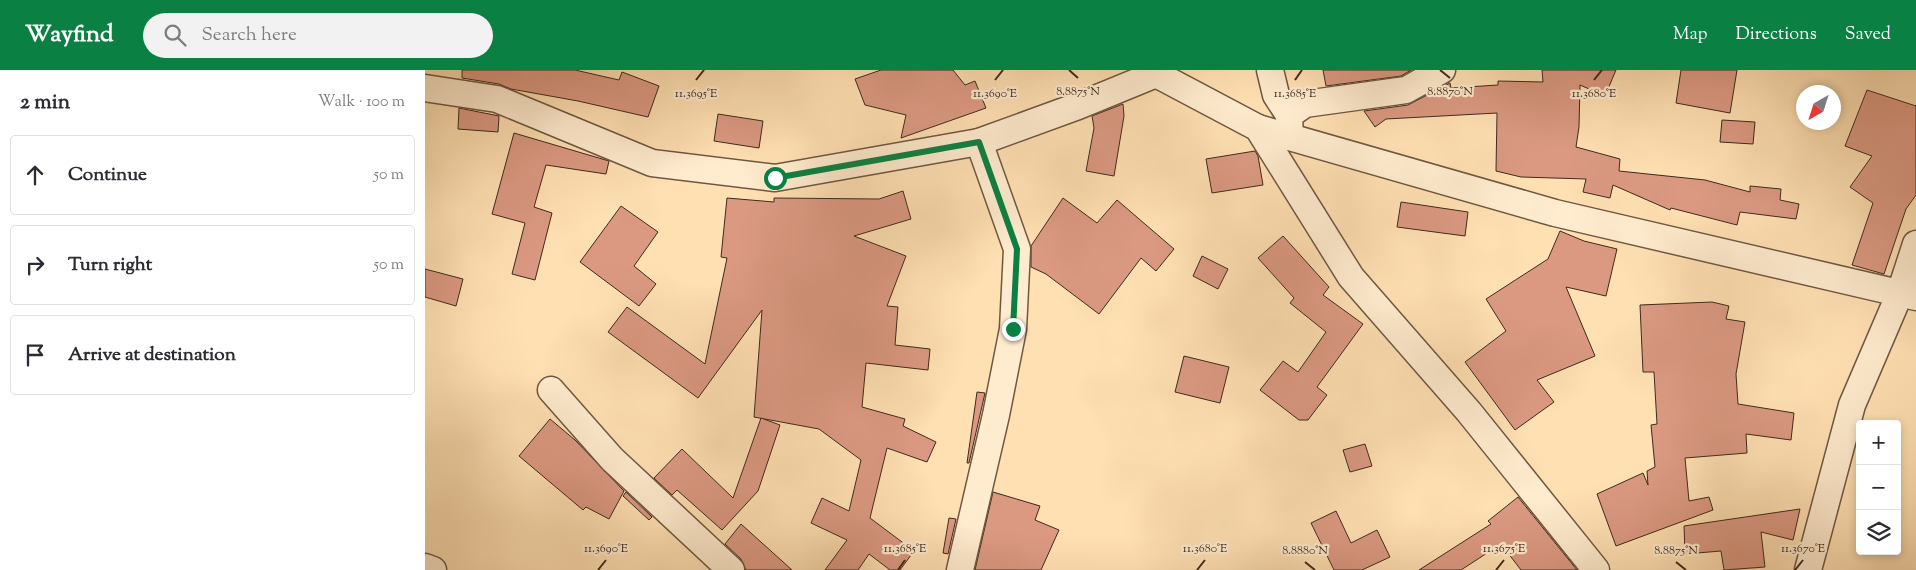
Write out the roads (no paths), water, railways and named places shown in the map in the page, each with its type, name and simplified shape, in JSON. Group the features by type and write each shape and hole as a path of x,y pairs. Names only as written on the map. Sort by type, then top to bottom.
{"street":[{"path":"1270,70 1276,95 1289,126"},
{"path":"1289,126 1305,104 1406,90 1442,70"},
{"path":"425,88 497,99 652,163 775,178 979,142 1154,72 1259,128 1351,277 1469,412 1595,570"},
{"path":"1259,128 1289,126 1555,213 1723,254 1908,295"},
{"path":"960,570 997,415 1013,329 1017,249 979,142"},
{"path":"1808,570 1852,405 1908,295 1916,244"},
{"path":"551,390 612,459 731,570"},
{"path":"425,567 433,570"}]}
